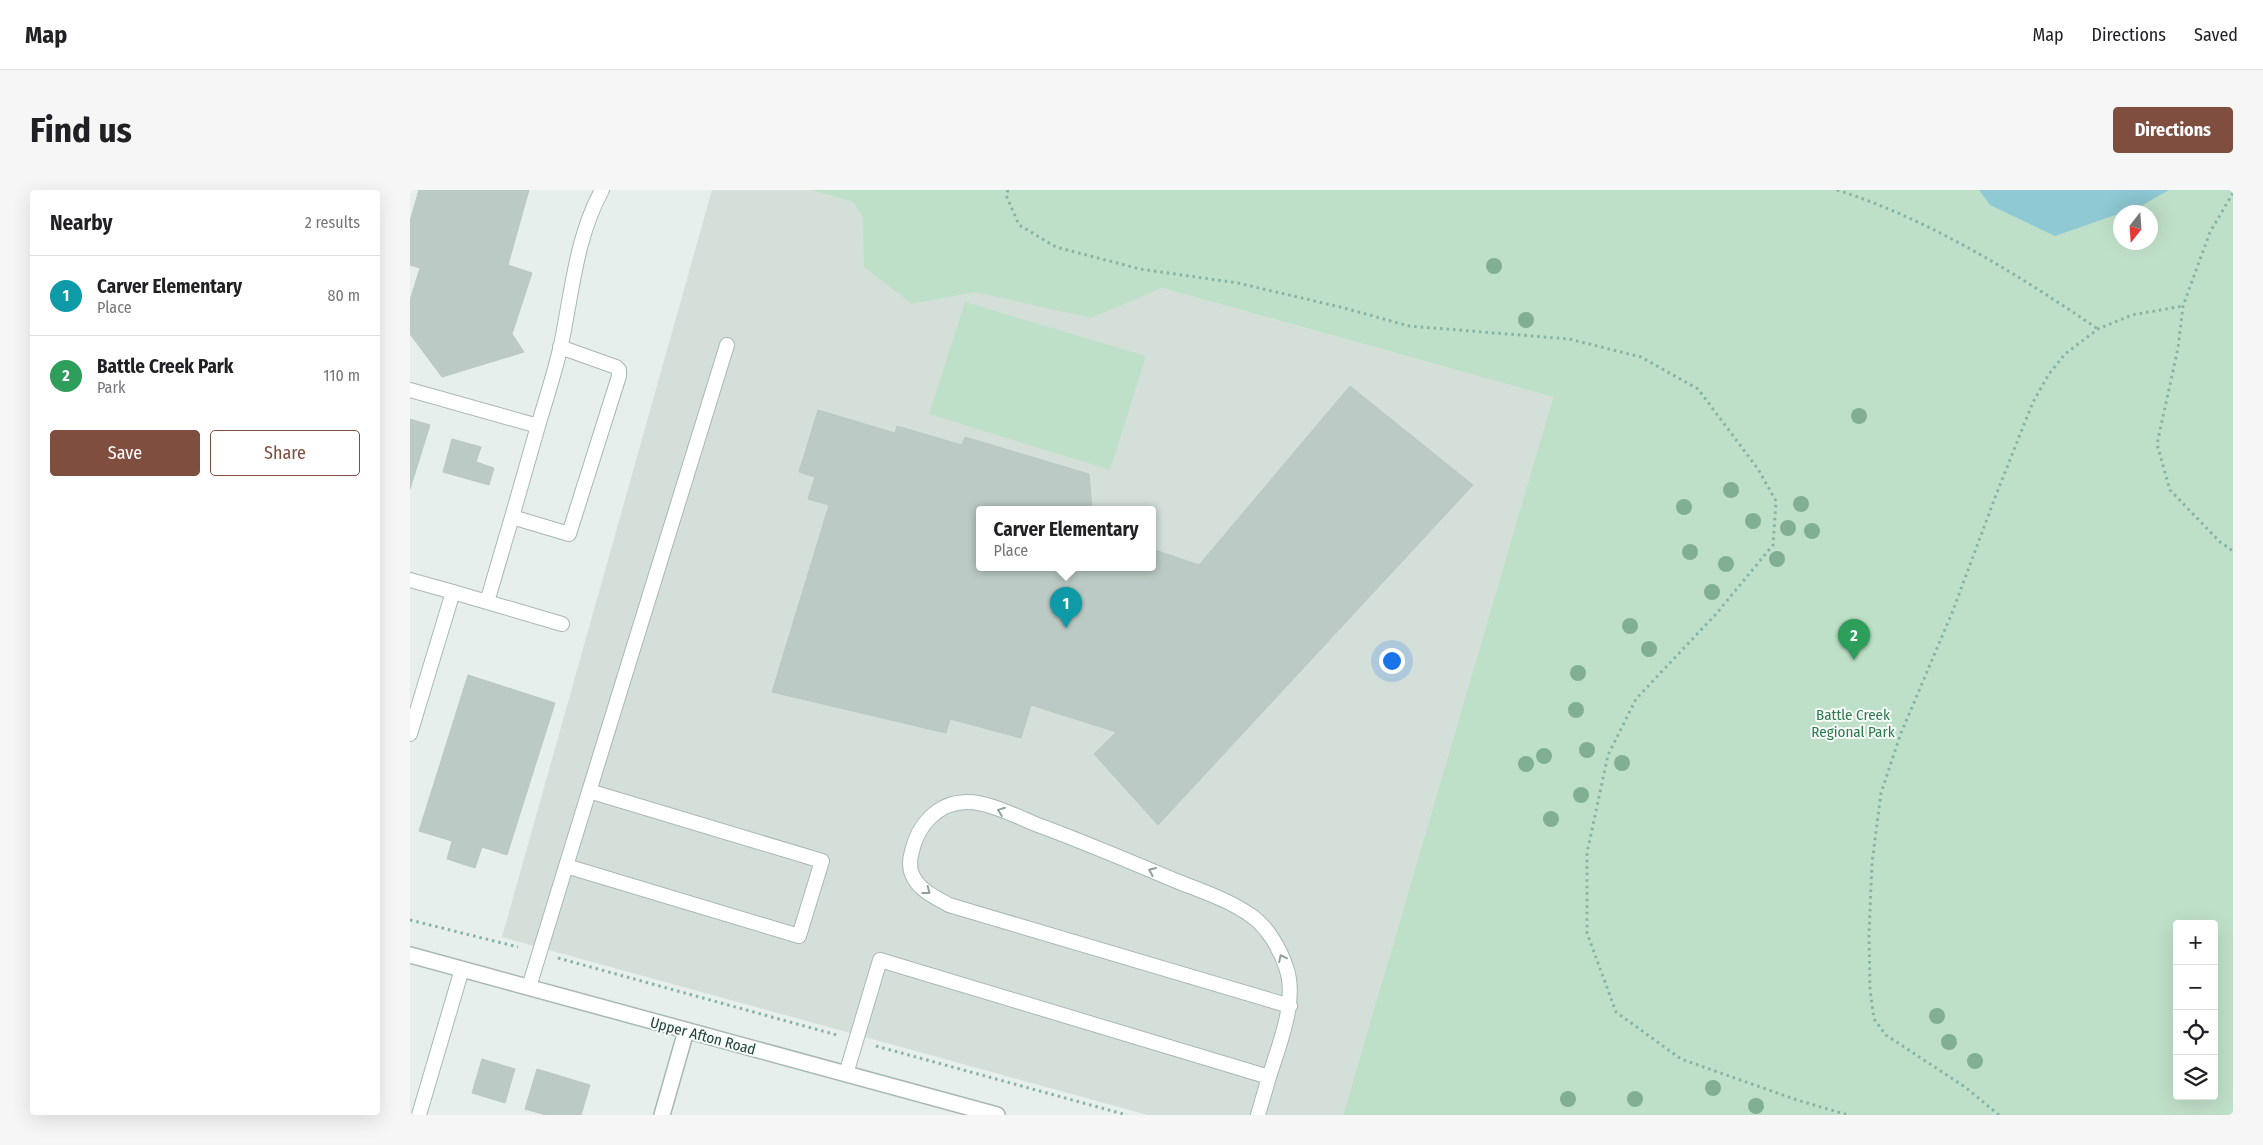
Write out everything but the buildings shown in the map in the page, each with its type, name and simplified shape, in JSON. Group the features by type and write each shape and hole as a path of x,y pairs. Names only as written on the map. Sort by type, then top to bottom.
{"street":[{"name":"Upper Afton Road","path":"410,955 686,1032 997,1115"},
{"path":"662,1115 686,1032"}],"lane":[{"path":"487,602 560,347 583,234 594,204 602,190"},
{"path":"529,987 727,345"},
{"path":"512,516 569,534 619,376 619,370 616,367 560,347"},
{"path":"410,390 538,426"},
{"path":"410,580 562,624"},
{"path":"410,734 453,592"},
{"path":"566,866 799,936 822,861 589,791"},
{"path":"1258,1115 1290,1006 1287,968 1273,938 1254,918 1228,902 994,808 967,801 948,805 932,815 921,826 914,842 910,860 912,873 924,889 949,905 1290,1006"},
{"path":"846,1074 880,960 1269,1077"},
{"path":"419,1115 462,969"}],"path":[{"path":"1008,190 1006,194 1019,225 1056,247 1140,269 1238,284 1344,308 1409,326 1569,339 1641,357 1698,389 1758,469 1776,501 1773,545 1716,614 1636,699 1608,755 1587,853 1587,933 1616,1012 1681,1058 1797,1100 1848,1115"},
{"path":"1837,190 1876,203 1961,245 2051,297 2098,330"},
{"path":"2233,193 2210,232 2183,306 2178,348 2157,444 2170,490 2220,542 2233,551"},
{"path":"1999,1115 1965,1087 1886,1035 1874,1019 1870,990 1869,935 1872,863 1881,793 1901,733 1952,613 2033,402 2049,374 2065,354 2098,330 2132,315 2183,306"},
{"path":"410,920 515,947"},
{"path":"568,961 835,1034"},
{"path":"873,1045 1127,1115"}],"shaded area":[{"path":"712,190 810,190 1553,397 1343,1115 1148,1115 502,937"}],"green space":[{"name":"Battle Creek Regional Park","path":"810,190 2233,190 2233,1115 1343,1115 1553,397 1162,288 1091,318 975,292 912,304 864,267 863,217 853,202"},
{"path":"965,302 1146,356 1110,470 929,414"}],"water":[{"path":"1979,190 2169,190 2143,205 2113,205 2113,216 2055,236 1990,205"}],"place":[{"name":"Carver Elementary","path":"1066,628"},
{"name":"Battle Creek Park","path":"1854,660"}]}
